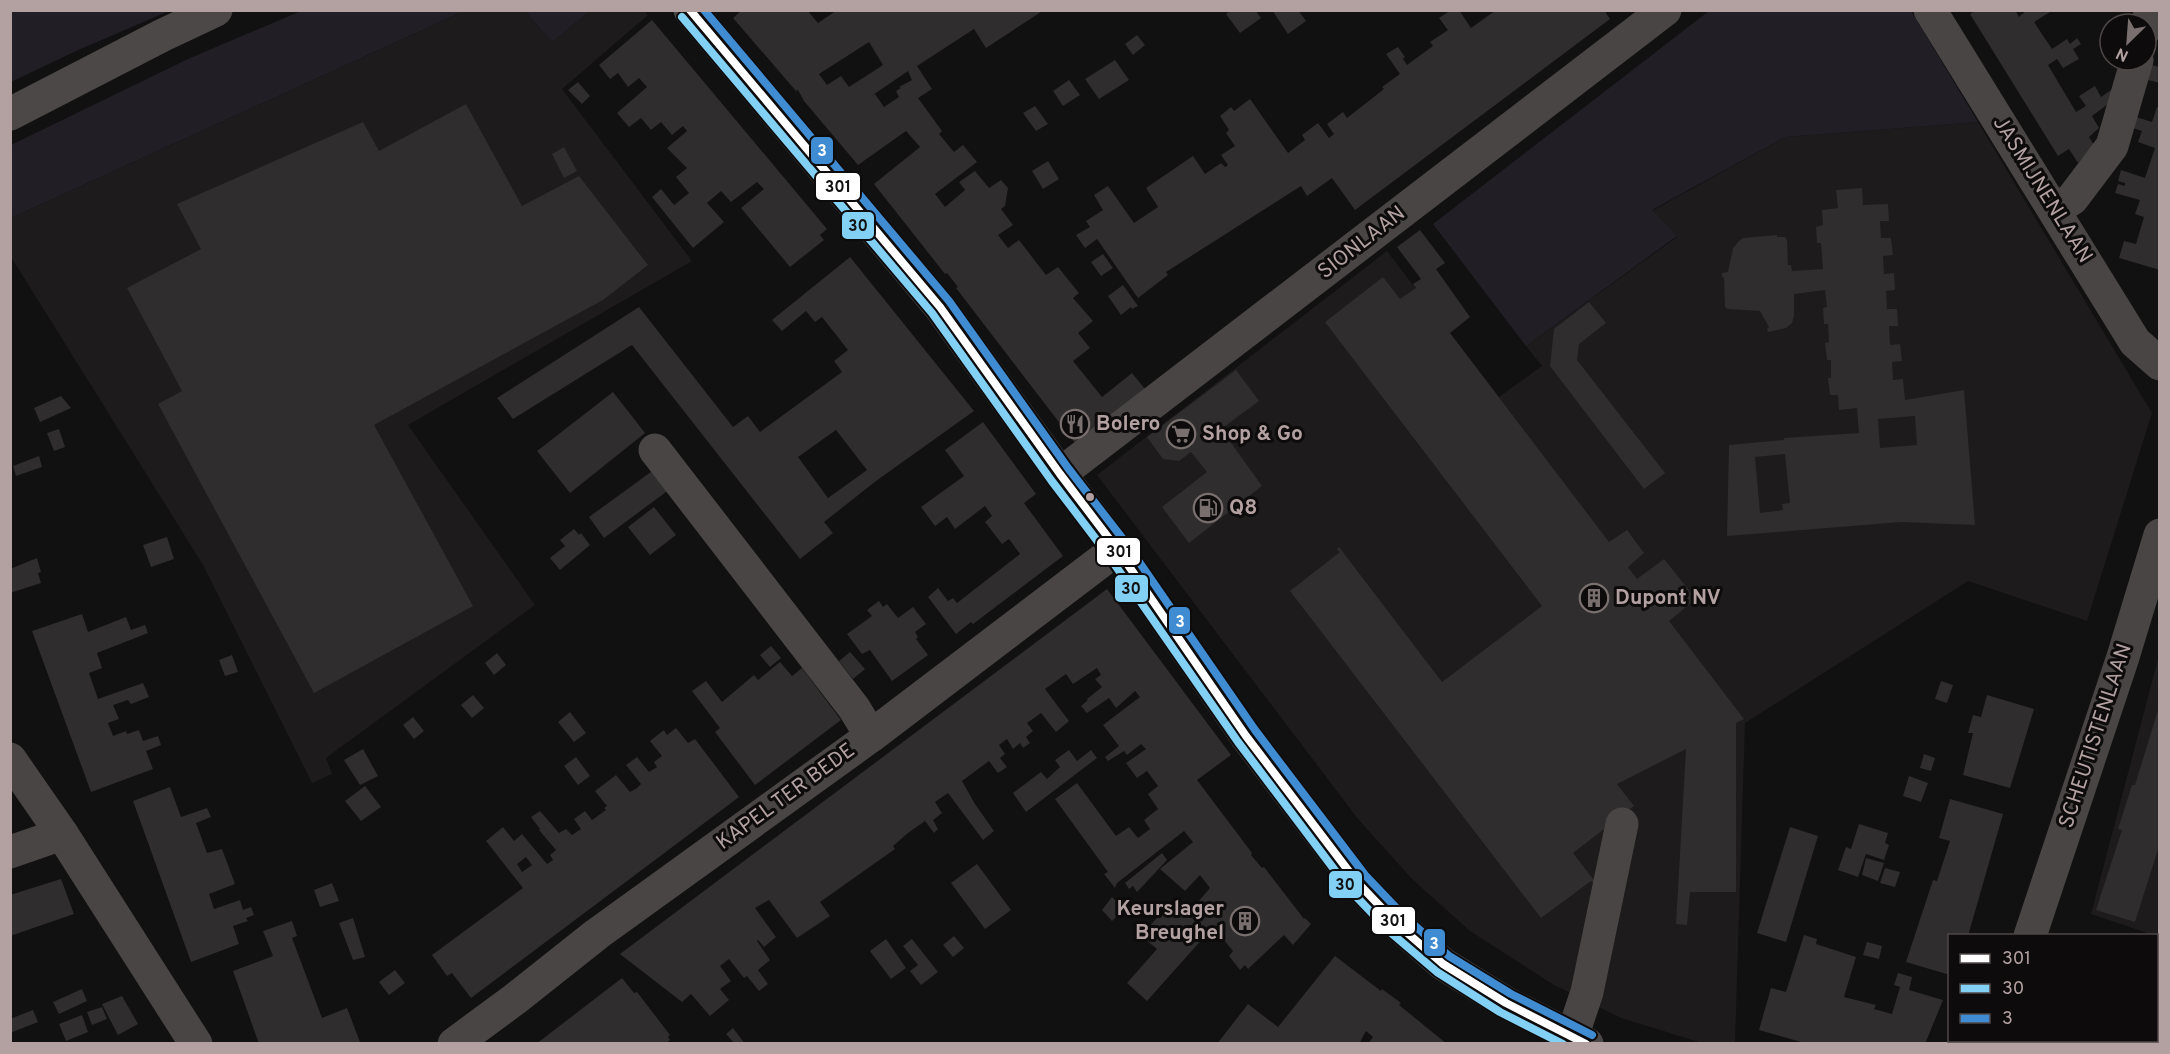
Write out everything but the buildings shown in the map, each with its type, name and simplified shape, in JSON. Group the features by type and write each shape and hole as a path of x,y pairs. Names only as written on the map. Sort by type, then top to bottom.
{"highway":[{"path":"10,114 216,10"}],"main road":[{"path":"690,10 940,307 1059,474 1117,549 1246,736 1357,882 1397,924 1443,964 1506,1004 1579,1040"}],"street":[{"name":"SIONLAAN","path":"1059,474 1665,10"},
{"name":"JASMIJNENLAAN","path":"1930,10 2136,342 2160,364"},
{"path":"2054,210 2072,200 2112,146 2134,72"},
{"path":"655,450 854,708 872,736"},
{"name":"SCHEUTISTENLAAN","path":"2031,934 2123,657 2160,535"},
{"name":"KAPEL TER BEDE","path":"454,1044 597,934 872,736 1117,549"},
{"path":"10,759 62,834 196,1044"},
{"path":"1579,1040 1622,824"},
{"path":"10,852 62,834"}],"shaded area":[{"path":"11,10 169,10 169,11 11,82"},
{"path":"301,11 464,11 11,218 11,145 188,59"},
{"path":"464,11 525,11 552,42 590,11 644,11 648,15 562,89 692,261 408,425 535,605 326,758 332,774 312,783 203,565 11,257 11,218"},
{"path":"525,11 590,11 552,42"},
{"path":"1709,11 1911,11 1978,122 1785,137 1652,210 1677,236 1526,346 1433,224"},
{"path":"1978,122 2152,413 2087,621 1968,581 1745,723 1735,1043 1702,1043 1621,1018 1554,985 1470,931 1412,879 1358,819 1097,475 1387,251 1499,397 1542,366 1526,346 1677,237 1652,211 1785,137"},
{"path":"2159,655 2159,937 2158,934 2150,934 2091,914"}],"transit line":[{"name":"301","path":"690,10 940,307 1117,549 1246,736 1357,882 1397,924 1443,964 1506,1003 1586,1044"},
{"name":"3","path":"704,10 949,301 1068,468 1126,543 1255,730 1365,875 1404,916 1449,956 1511,994 1592,1035"},
{"name":"30","path":"682,17 932,313 1051,480 1108,555 1238,742 1349,889 1390,932 1437,972 1500,1012 1563,1044"}],"place":[{"name":"Bolero","path":"1075,424"},
{"name":"Shop & Go","path":"1181,434"},
{"name":"Q8","path":"1208,508"},
{"name":"Dupont NV","path":"1594,598"},
{"name":"Keurslager Breughel","path":"1245,921"}]}
